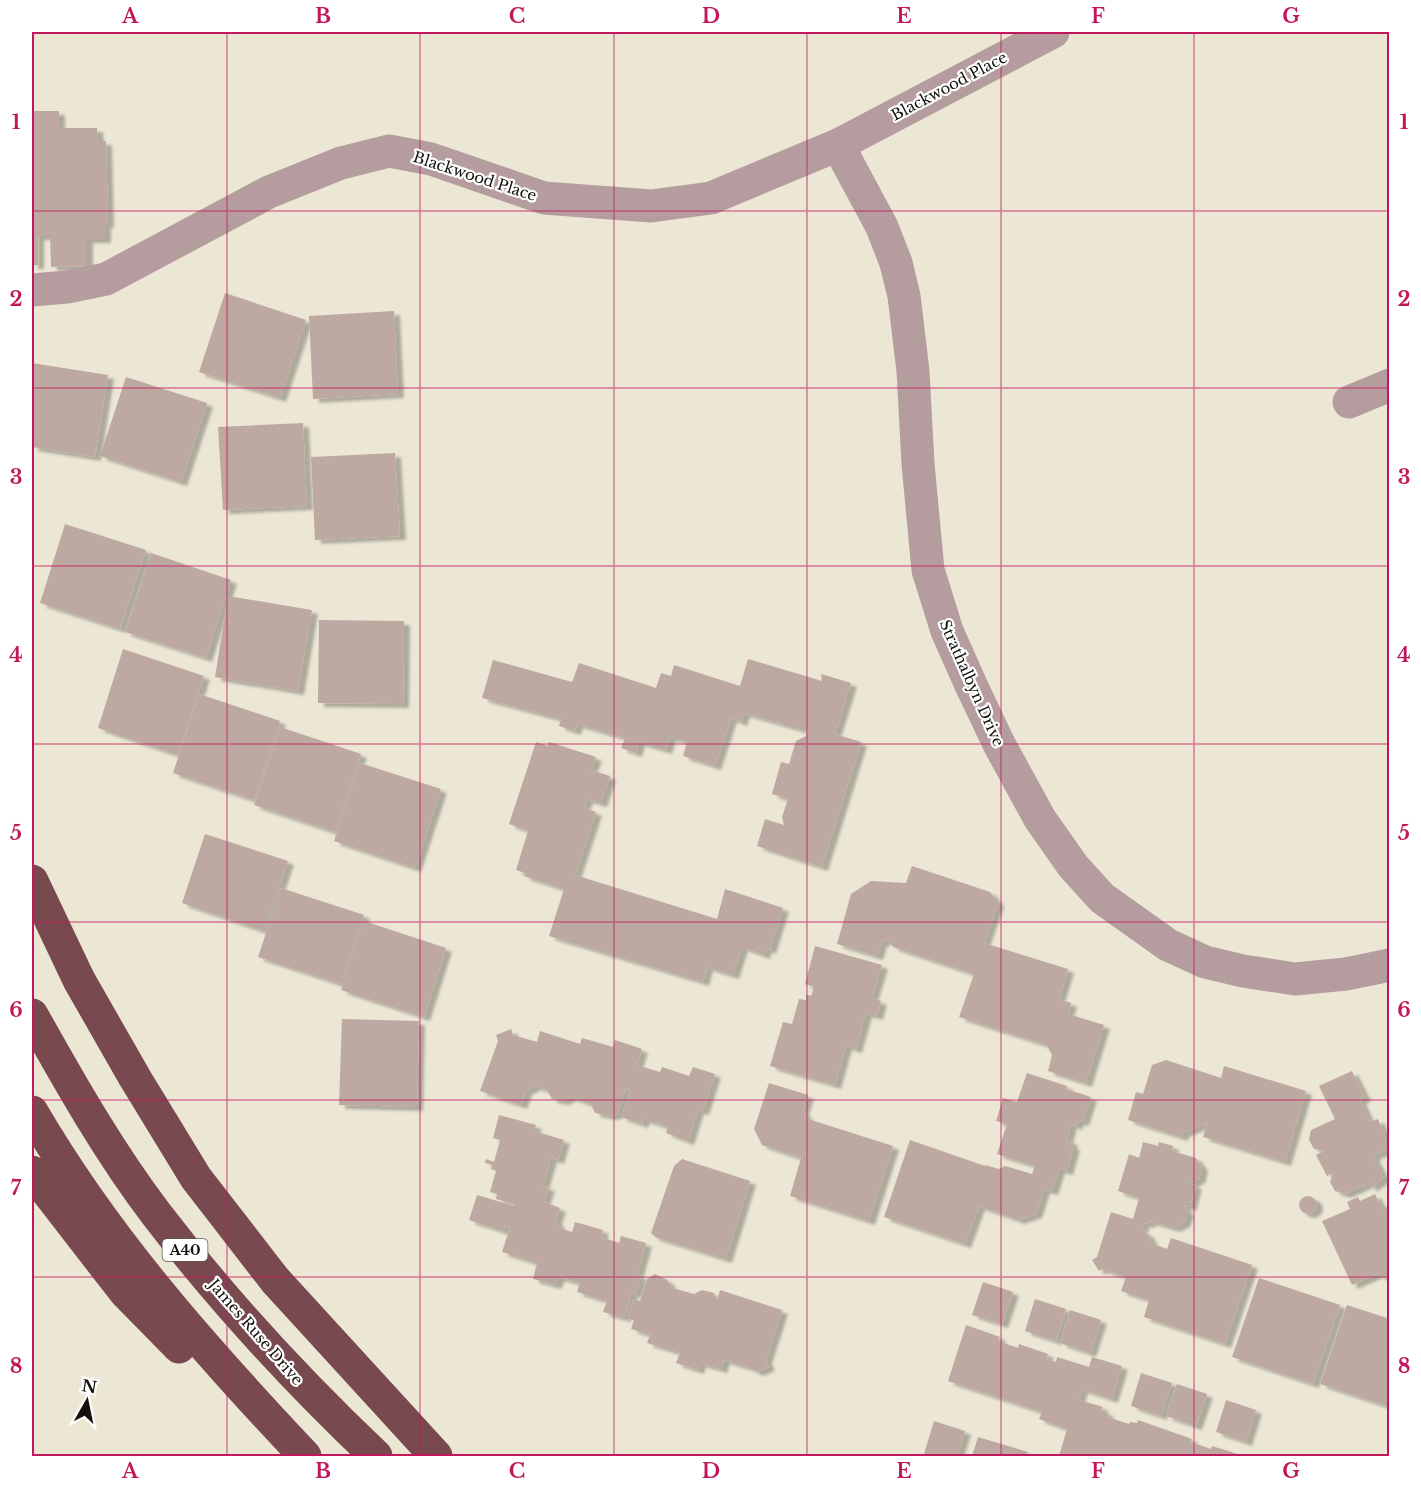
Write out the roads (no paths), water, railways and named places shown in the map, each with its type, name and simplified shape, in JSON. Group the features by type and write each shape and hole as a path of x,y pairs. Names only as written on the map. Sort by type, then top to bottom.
{"highway":[{"path":"32,881 78,980 196,1178 275,1280 436,1456"},
{"name":"James Ruse Drive","path":"32,1014 86,1111 156,1213 240,1316 308,1391 376,1456"},
{"path":"32,1112 63,1165 142,1271 221,1367 304,1456"},
{"path":"32,1172 125,1292 209,1377 304,1456"}],"street":[{"name":"Blackwood Place","path":"32,290 67,287 106,279 269,192 341,163 389,151 431,159 544,198 651,206 711,198 838,145 1053,32"},
{"name":"Strathalbyn Drive","path":"838,145 882,227 896,263 904,296 914,371 918,464 928,570 947,631 971,685 999,744 1040,819 1073,866 1102,898 1168,945 1205,962 1295,979 1346,975 1389,965"},
{"path":"1349,402 1389,385"}]}
